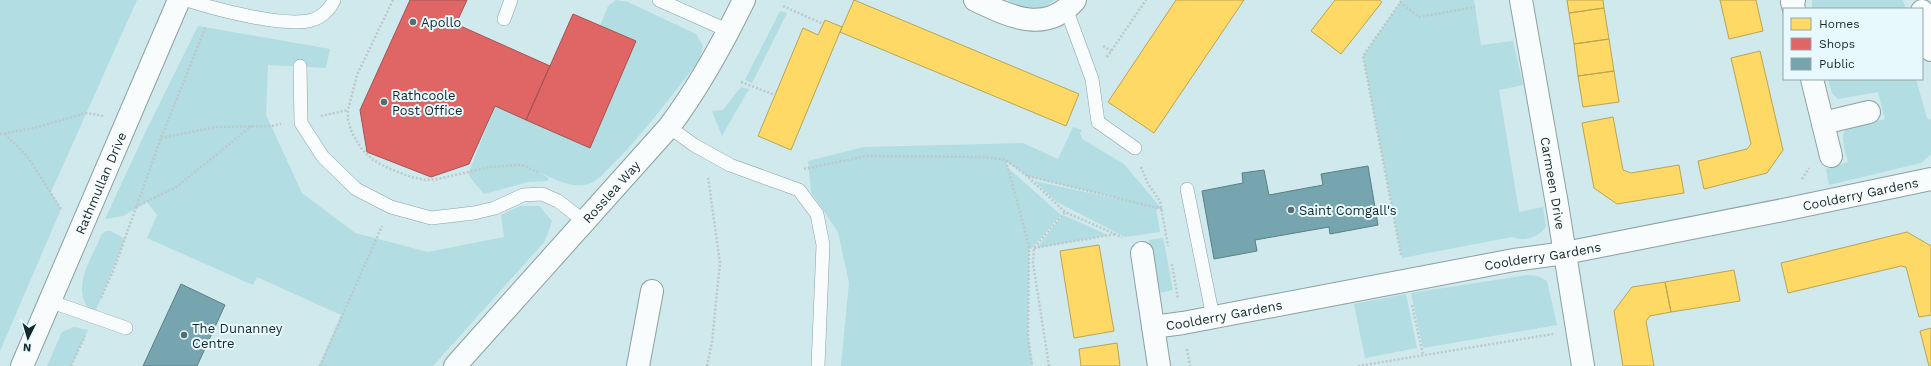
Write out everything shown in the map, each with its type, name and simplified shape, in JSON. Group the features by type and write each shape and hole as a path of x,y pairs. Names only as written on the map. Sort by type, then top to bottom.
{"street":[{"name":"Rathmullan Drive","path":"22,366 129,120 179,0"},
{"name":"Rosslea Way","path":"455,366 669,127 691,97 729,31 744,0"},
{"path":"974,0 1004,13 1038,22 1071,5"},
{"name":"Carmeen Drive","path":"1522,0 1583,366"},
{"path":"1923,14 1931,50"},
{"path":"1812,80 1827,139 1870,112"},
{"name":"Coolderry Gardens","path":"1153,327 1214,318 1514,260 1565,253 1784,210 1931,179"},
{"name":"Coolderry Gardens","path":"1142,253 1159,366"},
{"path":"638,366 652,291"}],"lane":[{"path":"187,0 213,8 258,17 291,21 313,20 331,8 334,0"},
{"path":"504,19 511,0"},
{"path":"660,0 729,31"},
{"path":"1071,5 1092,79 1098,122 1135,148"},
{"path":"300,66 300,120 323,157 356,189 391,208 431,218 474,213 495,208 523,194 542,194 558,201 584,221"},
{"path":"669,127 730,165 799,190 817,214 823,245 818,366"},
{"path":"1187,189 1214,318"},
{"path":"49,301 126,328"}],"path":[{"path":"394,0 357,75 348,110 348,120 352,133 361,148 373,160 388,168 411,177 426,180 438,179 490,167 522,165 542,174"},
{"path":"1092,79 1146,0"},
{"path":"1423,355 1362,56 1401,1 1419,17 1475,7"},
{"path":"782,6 823,24"},
{"path":"71,366 114,269 161,138 213,8"},
{"path":"741,82 775,95"},
{"path":"161,138 216,127 270,126 348,110"},
{"path":"0,134 34,128 86,113 129,120"},
{"path":"136,207 176,187 252,126"},
{"path":"5,133 27,156 61,209"},
{"path":"1784,210 1827,139"},
{"path":"704,150 720,263 712,342 707,366"},
{"path":"764,178 867,156 985,157 1006,160 1027,176 1065,212 1117,234 1124,239"},
{"path":"1006,160 1029,246 1028,337 1032,366"},
{"path":"1027,176 1162,209"},
{"path":"320,366 375,239 391,208"},
{"path":"1049,366 1033,263 1034,248 1065,212"},
{"path":"1034,248 1117,234"},
{"path":"1358,366 1577,330"}],"shaded area":[{"path":"0,0 137,0 51,192 61,209 0,351"},
{"path":"616,0 628,2 696,34 703,46 699,61 638,137 601,176 591,183 578,185 564,183 539,172 549,178 547,181 528,182 484,194 469,176 469,172 495,106 590,148 636,41 600,26 608,6"},
{"path":"1009,0 1055,0 1041,9 1004,13"},
{"path":"1402,0 1474,0 1481,45 1513,41 1523,85 1499,90 1519,212 1543,207 1546,226 1536,236 1526,239 1512,237 1402,258 1363,56"},
{"path":"1812,0 1903,0 1906,8 1812,8"},
{"path":"780,11 787,13 752,83 745,80"},
{"path":"198,26 330,49 326,68 268,65 266,115 302,193 355,233 428,252 504,237 501,215 520,206 539,206 552,221 545,241 433,366 319,366 341,315 257,277 253,285 147,238 157,215 147,202 123,216 105,219 146,131"},
{"path":"1828,80 1916,80 1927,118 1931,120 1931,154 1921,163 1829,185 1826,169 1848,162 1843,141 1844,132 1846,129 1885,119 1878,92 1838,99 1832,93"},
{"path":"741,87 749,89 722,136 712,111 723,110"},
{"path":"1073,127 1082,130 1080,133 1082,139 1124,164 1162,209 1156,208 1160,232 1125,237 1057,202 1034,181 1132,202 1027,176 1006,161 1008,168 1061,215 1031,249 1029,249 1028,337 1033,366 841,366 849,283 838,232 811,192 808,161 864,147 1023,143 1058,159"},
{"path":"1063,215 1108,235 1037,248"},
{"path":"106,231 111,231 125,239 93,317 84,300 82,284 91,258 102,234"},
{"path":"1163,238 1173,290 1159,293 1149,240"},
{"path":"1528,275 1538,276 1547,281 1557,325 1423,348 1411,293"},
{"path":"1406,294 1417,348 1365,358 1354,304"},
{"path":"74,327 88,330 71,366 47,366 62,332"}],"building: Homes":[{"path":"854,0 1079,94 1066,126 840,32"},
{"path":"1176,0 1244,0 1154,133 1108,102"},
{"path":"1335,0 1379,0 1382,2 1341,54 1311,31"},
{"path":"1567,0 1603,0 1604,8 1569,13"},
{"path":"1720,0 1756,0 1763,31 1729,39"},
{"path":"1604,8 1609,39 1574,44 1569,13"},
{"path":"825,20 842,27 791,150 758,136 803,28 818,35"},
{"path":"1609,39 1614,71 1578,76 1574,44"},
{"path":"1760,51 1783,150 1767,173 1704,189 1698,161 1747,149 1751,144 1731,58"},
{"path":"1614,71 1619,102 1583,107 1578,76"},
{"path":"1613,117 1623,170 1631,173 1679,165 1684,193 1617,204 1594,188 1582,123"},
{"path":"1907,232 1931,246 1931,315 1919,317 1906,267 1901,266 1788,293 1781,263"},
{"path":"1099,245 1114,331 1074,338 1060,251"},
{"path":"1734,270 1740,301 1671,312 1665,282"},
{"path":"1665,282 1671,312 1650,316 1646,321 1654,366 1623,366 1614,311 1632,287"},
{"path":"1931,328 1931,366 1929,366 1920,331"},
{"path":"1117,343 1120,366 1081,366 1079,349"}],"building: Shops":[{"path":"410,0 467,0 456,24 550,66 526,120 495,106 469,164 431,177 367,152 360,110"},
{"path":"573,14 636,41 590,148 526,120"}],"building: Public":[{"name":"Saint Comgall's","path":"1368,166 1378,225 1330,234 1329,227 1255,240 1257,251 1214,259 1202,191 1243,183 1242,173 1264,170 1269,195 1323,185 1321,174"},
{"name":"The Dunanney Centre","path":"181,284 225,305 197,366 143,366"}],"place":[{"name":"Apollo","path":"413,22"},
{"name":"Rathcoole Post Office","path":"384,102"},
{"name":"Saint Comgall's","path":"1291,210"},
{"name":"The Dunanney Centre","path":"184,335"}]}
